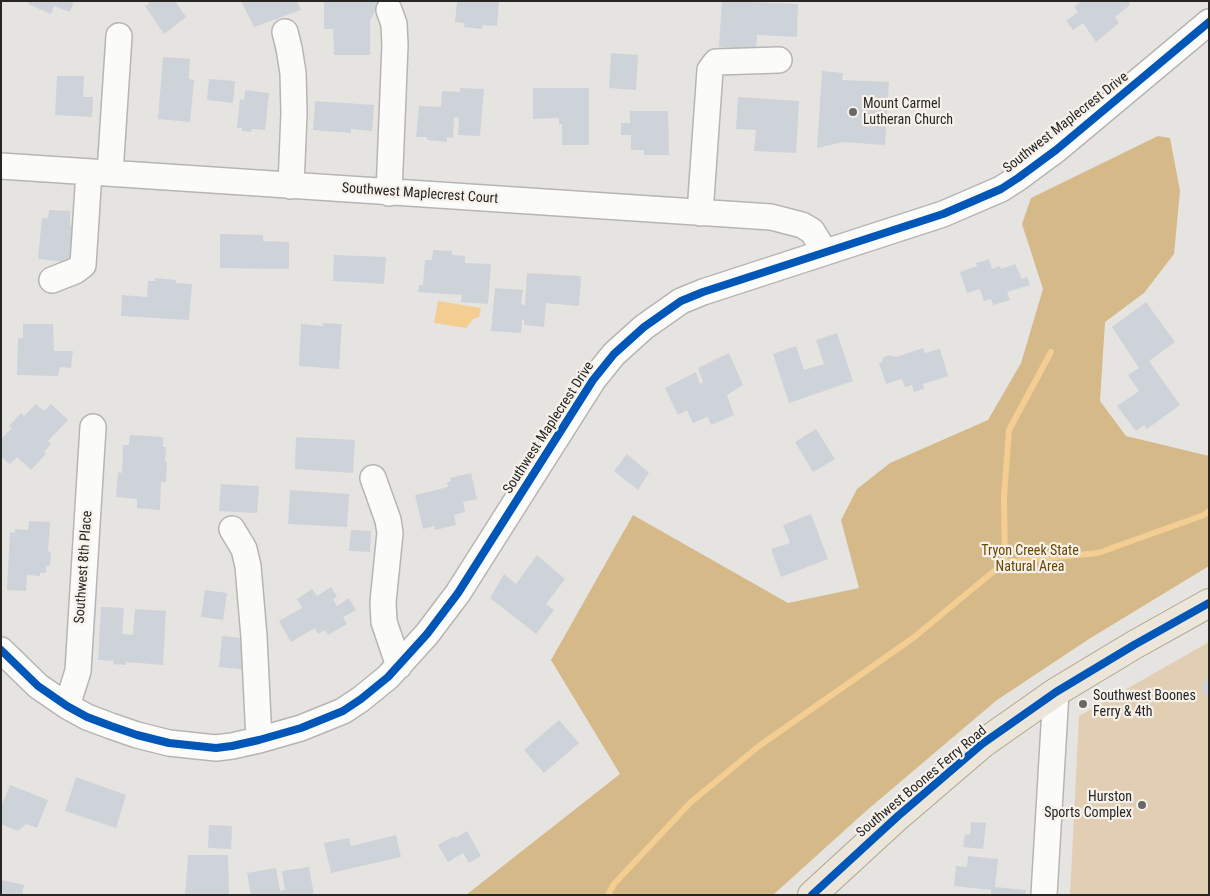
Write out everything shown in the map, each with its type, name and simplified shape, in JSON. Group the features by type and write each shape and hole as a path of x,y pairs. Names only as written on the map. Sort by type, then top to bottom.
{"main road":[{"name":"Southwest Boones Ferry Road","path":"812,895 898,816 982,744 1056,692 1209,603"}],"street":[{"path":"389,10 394,24 395,45 389,192"},
{"name":"Southwest Maplecrest Drive","path":"1,650 38,686 87,717 137,735 168,743 216,748 232,746 301,728 343,711 361,699 399,666 427,634 458,593 590,385 614,354 644,328 682,301 725,283 943,214 971,203 1007,185 1056,150 1209,22"},
{"path":"285,32 290,48 293,73 292,186"},
{"path":"52,280 75,272 83,265 100,172 119,36"},
{"path":"700,213 710,70 716,62 779,60"},
{"name":"Southwest Maplecrest Court","path":"1,166 771,217 802,225 812,231 825,252"},
{"name":"Southwest 8th Place","path":"68,706 78,671 93,427"},
{"path":"373,478 388,520 390,533 383,602 384,622 399,666"},
{"path":"232,529 244,549 248,566 254,637 259,740"},
{"path":"1044,895 1056,692"}],"shaded area":[{"path":"438,301 481,308 479,317 473,319 466,328 434,323"},
{"name":"Hurston Sports Complex","path":"1209,642 1209,895 1070,895 1079,716"}],"green space":[{"name":"Tryon Creek State Natural Area","path":"1158,136 1170,138 1180,191 1174,254 1144,293 1105,322 1100,401 1126,436 1209,456 1209,566 1089,639 997,700 866,811 773,895 466,895 620,774 551,660 633,515 788,603 859,588 841,520 857,489 890,463 988,420 1021,363 1043,289 1022,224 1031,198"}],"building":[{"path":"29,1 74,1 70,12 54,6 51,14 28,4"},
{"path":"148,1 175,1 186,17 164,34 145,6 149,4"},
{"path":"241,1 297,1 301,10 254,27"},
{"path":"324,1 381,1 370,20 370,55 334,55 333,29 324,29"},
{"path":"457,1 499,1 497,26 483,25 482,29 464,27 465,23 455,22"},
{"path":"722,1 798,4 797,37 757,35 756,49 719,47"},
{"path":"1081,1 1128,1 1130,5 1115,17 1119,23 1096,42 1083,23 1073,30 1066,21 1078,12 1074,7"},
{"path":"611,53 638,55 636,90 609,88"},
{"path":"163,57 190,59 189,79 194,80 190,122 158,119"},
{"name":"Mount Carmel Lutheran Church","path":"822,71 843,73 842,80 889,82 885,145 843,142 817,148"},
{"path":"57,76 84,76 83,97 93,97 92,117 55,115"},
{"path":"209,79 235,81 233,103 207,100"},
{"path":"460,88 484,89 480,136 458,135 459,118 454,117 453,138 447,137 447,142 427,140 427,137 416,137 419,106 441,107 442,91 460,92"},
{"path":"533,88 589,88 589,145 562,145 562,124 559,124 559,118 533,119"},
{"path":"245,90 269,93 265,130 252,129 251,132 242,131 242,128 237,128 240,99 244,100"},
{"path":"738,97 799,101 796,153 754,151 756,130 736,129"},
{"path":"315,101 374,105 372,131 351,129 351,133 313,130"},
{"path":"630,111 668,111 669,155 644,155 644,150 631,150 631,135 621,135 621,123 630,123"},
{"path":"49,210 70,211 70,225 79,226 78,263 38,259 42,218 48,218"},
{"path":"220,234 263,235 263,241 289,242 289,269 220,268"},
{"path":"433,250 452,251 452,255 465,256 465,263 491,264 488,304 461,302 462,295 418,292 419,285 423,285 425,260 432,260"},
{"path":"334,255 386,257 384,284 333,281"},
{"path":"989,259 992,269 1000,266 1001,269 1015,264 1022,279 1027,277 1030,285 1007,292 1010,300 993,305 991,299 984,301 980,289 967,293 960,272 977,266 976,263"},
{"path":"527,273 581,276 579,306 546,303 544,327 524,325 524,320 522,320 521,333 491,331 495,288 523,290 521,304 525,305"},
{"path":"155,278 176,280 176,283 192,284 189,320 121,316 122,295 147,297 148,281 155,281"},
{"path":"1146,302 1175,342 1149,361 1180,405 1147,429 1144,425 1136,431 1117,406 1139,391 1128,375 1139,368 1112,327"},
{"path":"323,323 342,324 339,369 299,366 301,324 323,326"},
{"path":"23,324 53,324 54,351 73,351 71,368 60,367 58,376 17,375 18,338 23,338"},
{"path":"837,333 853,381 789,403 773,354 796,346 804,370 824,364 816,340"},
{"path":"923,348 925,353 940,349 948,376 923,384 924,389 914,392 912,385 905,387 902,379 886,384 879,363 882,362 884,357 890,355 896,357"},
{"path":"729,353 743,385 727,395 734,415 711,425 708,417 693,423 687,410 678,415 665,388 696,372 700,384 703,382 698,368"},
{"path":"36,404 44,411 51,404 68,420 48,441 51,444 44,452 46,454 31,470 17,457 10,464 1,457 1,439 12,428 9,426 21,413 24,416"},
{"path":"816,429 835,459 813,472 795,442"},
{"path":"130,435 163,437 163,447 166,447 165,462 167,462 166,482 161,482 160,510 137,508 137,499 116,497 118,472 122,473 123,445 129,445"},
{"path":"296,437 355,440 353,473 295,469"},
{"path":"627,454 649,473 638,490 614,471"},
{"path":"471,473 477,499 463,502 465,512 454,515 456,525 435,530 435,526 423,529 415,495 448,487 447,483 451,481 450,478"},
{"path":"221,484 259,486 257,513 219,511"},
{"path":"290,490 349,494 347,527 288,524"},
{"path":"811,514 828,559 781,577 771,549 790,543 783,525"},
{"path":"29,521 50,522 48,551 51,552 50,566 46,566 46,573 40,573 40,576 27,575 26,591 7,590 10,532 15,533 15,529 28,530"},
{"path":"351,530 371,531 370,552 349,551"},
{"path":"537,555 565,579 546,604 554,610 536,634 490,598 504,574 516,584"},
{"path":"331,587 337,597 333,599 337,606 349,598 356,610 343,617 347,624 328,635 325,630 318,634 315,628 291,642 279,621 302,608 297,599 312,589 317,596"},
{"path":"205,590 227,593 223,620 201,617"},
{"path":"101,607 124,608 122,634 133,635 135,609 166,611 163,665 126,662 126,665 113,664 114,661 98,660"},
{"path":"222,636 251,639 251,670 219,667"},
{"path":"1202,681 1209,681 1209,694 1203,695"},
{"path":"559,720 579,743 544,773 524,750"},
{"path":"76,777 126,795 116,828 65,811"},
{"path":"10,785 48,800 37,828 26,824 18,831 1,824 1,807"},
{"path":"971,822 986,823 983,849 963,847 965,834 970,835"},
{"path":"209,825 232,826 231,849 208,848"},
{"path":"467,831 481,856 469,863 463,853 448,862 438,845 454,836 456,838"},
{"path":"396,835 401,857 331,873 324,843 349,838 351,846"},
{"path":"188,855 228,855 229,895 185,895"},
{"path":"968,856 998,859 995,887 1026,890 1025,895 991,895 991,890 954,886 956,866 967,867"},
{"path":"309,867 314,895 251,895 247,873 276,868 280,891 285,890 282,871"},
{"path":"1,880 24,885 22,895 1,895"}],"waterway":[{"path":"1005,562 1004,497 1009,430 1051,352"},
{"path":"608,895 614,884 691,802 759,746 913,638 1005,562 1098,553 1204,515 1209,511"}],"cycle path":[{"path":"1,650 38,686 67,706 87,717 111,726 169,743 216,748 232,746 301,728 343,711 388,677 427,634 458,593 593,380 614,354 644,327 681,301 703,292 943,214 1001,189 1056,150 1209,22"},
{"path":"812,895 898,816 982,744 1056,692 1209,603"}],"place":[{"name":"Mount Carmel Lutheran Church","path":"853,112"},
{"name":"Southwest Boones Ferry & 4th","path":"1083,704"},
{"name":"Hurston Sports Complex","path":"1142,805"}]}
